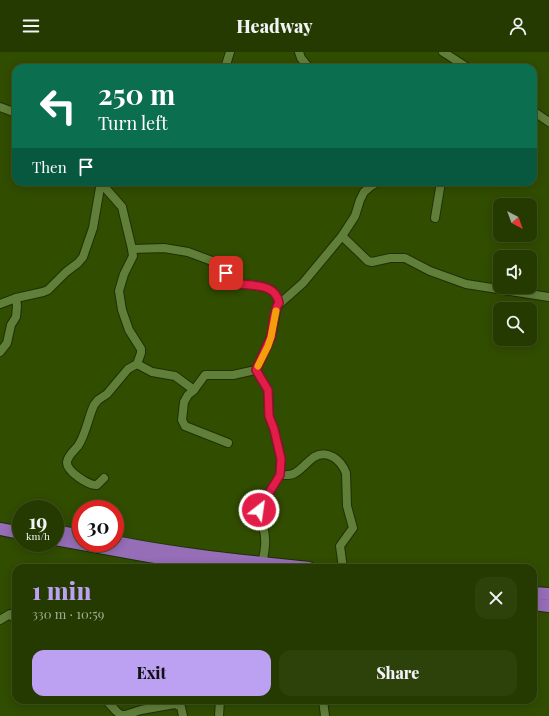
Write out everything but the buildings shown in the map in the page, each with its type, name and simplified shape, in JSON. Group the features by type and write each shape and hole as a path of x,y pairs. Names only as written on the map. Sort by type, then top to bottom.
{"highway":[{"path":"0,521 12,523"},
{"path":"0,528 12,531"},
{"path":"64,542 203,564"},
{"path":"124,544 262,564"},
{"path":"537,593 549,594"},
{"path":"537,604 549,606"}],"street":[{"path":"226,64 230,52"},
{"path":"299,52 301,58 306,64"},
{"path":"443,52 462,64"},
{"path":"0,107 12,112"},
{"path":"537,114 549,122"},
{"path":"0,304 16,298 43,292 78,263 83,256 93,228 100,186"},
{"path":"104,186 122,207 132,249 133,256 124,274 119,291 122,310 129,330 141,349 141,353 137,364 128,369 107,394 98,400 94,405 80,442 68,459 67,463 68,468 91,485 97,485 104,478"},
{"path":"256,370 271,337 277,306 303,284 342,236 355,216 364,192 371,186"},
{"path":"436,218 440,186"},
{"path":"342,236 368,261 372,262 390,258 405,258 430,271 466,284 549,297"},
{"path":"132,249 164,248 198,255 221,266 233,283 259,286 269,289 278,297 279,303"},
{"path":"0,352 7,343 11,324 17,311 16,298"},
{"path":"137,364 152,372 175,376 194,390"},
{"path":"228,443 183,424 184,402 205,375 233,375 256,370"},
{"path":"256,370 268,390 269,416 274,429 281,459 280,475 259,510 266,539 262,564"},
{"path":"280,475 294,474 321,454 329,455 335,458 344,469 346,473 347,506 353,528 340,546 342,564"},
{"path":"0,620 10,614 12,616"},
{"path":"110,704 121,715 125,715 141,710 175,704 181,707 183,716"},
{"path":"219,716 220,704"},
{"path":"324,704 325,716"}],"slow traffic":[{"path":"258,366 271,337 276,311"}],"route":[{"path":"226,273 230,281 235,284 259,286 269,289 278,297 279,303 274,317 268,346 256,370 268,387 268,412 274,429 281,459 280,475 259,510"}]}
